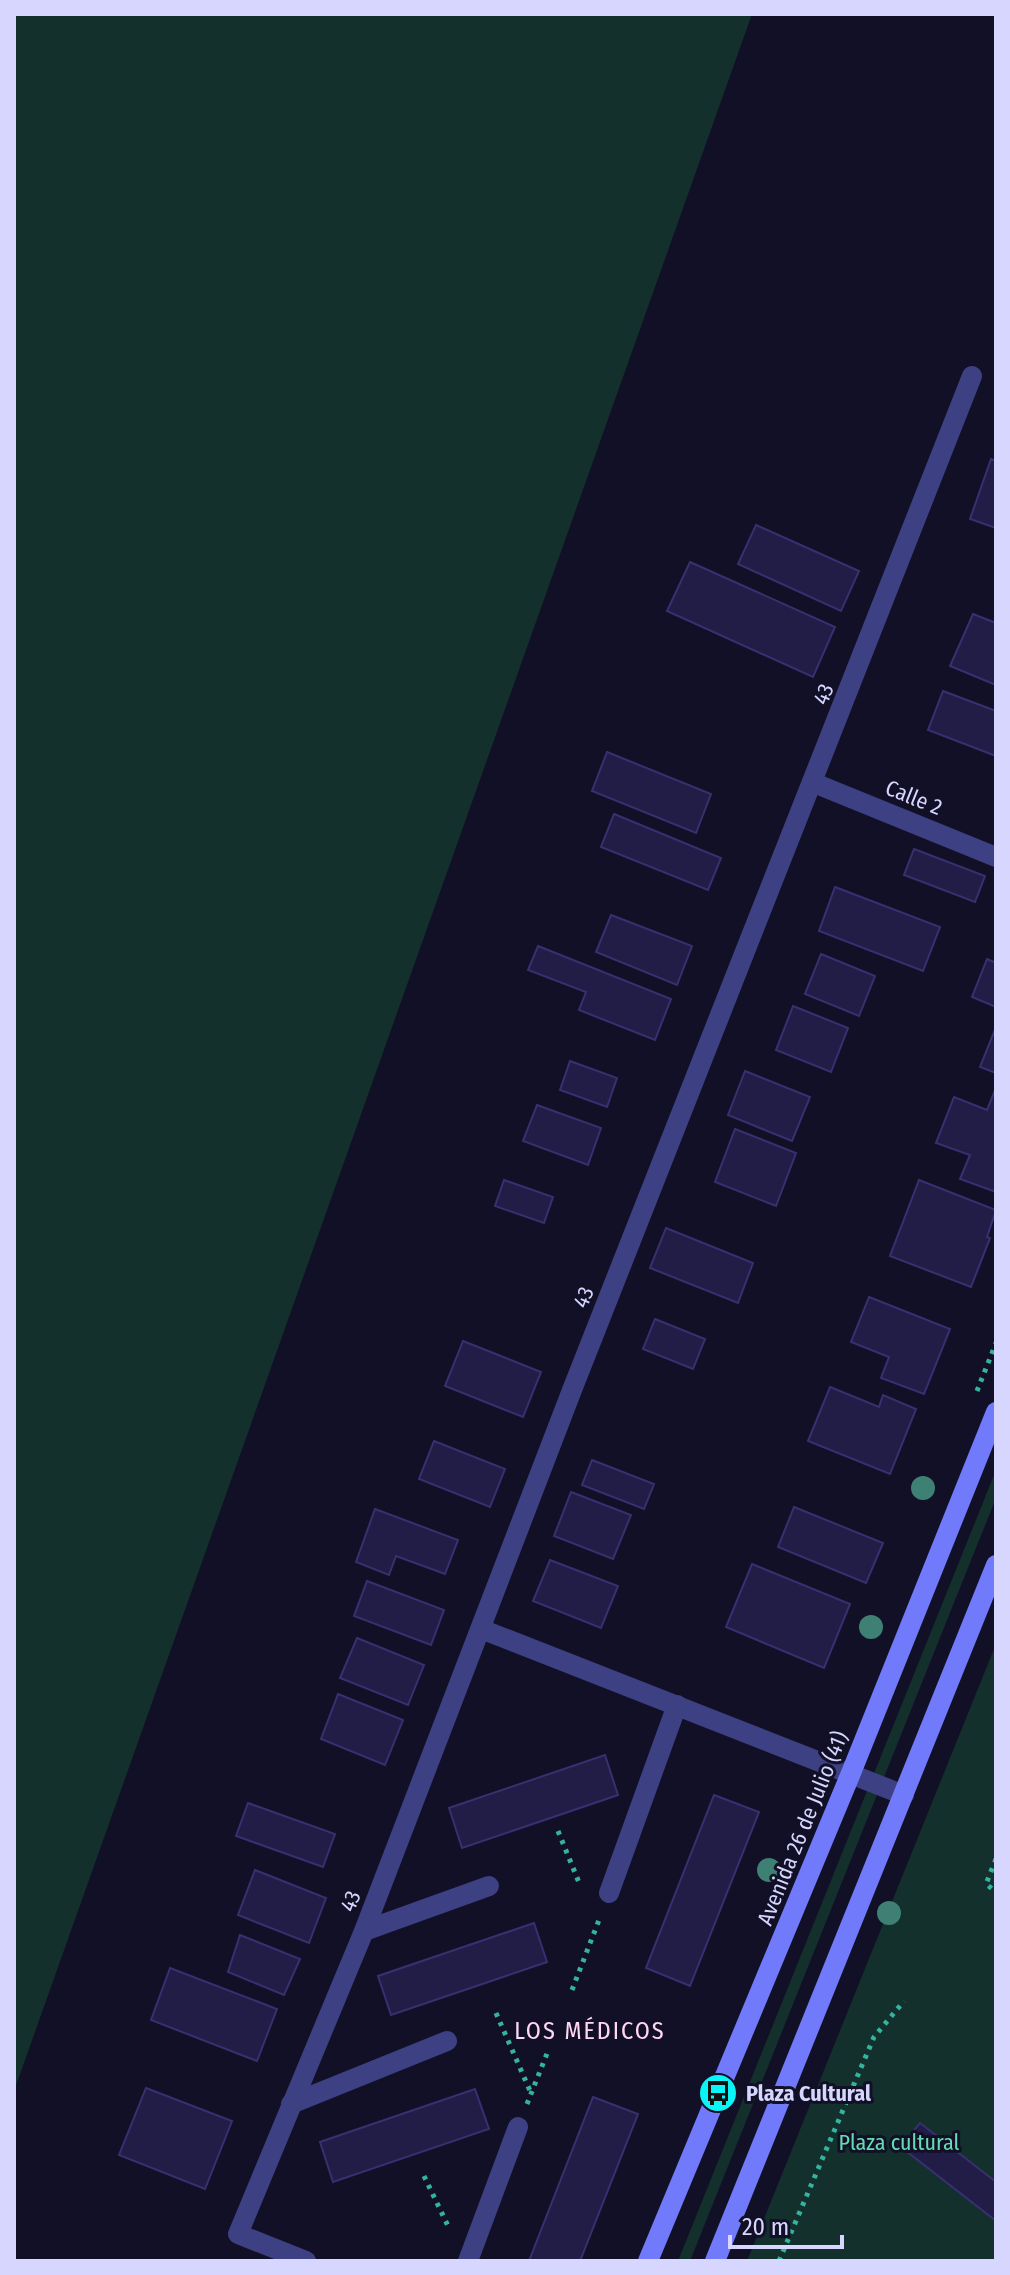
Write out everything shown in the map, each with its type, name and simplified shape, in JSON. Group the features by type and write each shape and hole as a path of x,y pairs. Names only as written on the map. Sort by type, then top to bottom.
{"main road":[{"name":"Avenida 26 de Julio (41)","path":"648,2261 851,1773 996,1412"},
{"path":"715,2261 996,1565"}],"street":[{"name":"43","path":"306,2261 238,2234 364,1931 572,1390 972,376"},
{"name":"Calle 2","path":"814,783 996,857"},
{"path":"481,1629 904,1795"},
{"path":"609,1893 677,1705"},
{"path":"364,1931 489,1886"},
{"path":"291,2104 447,2041"},
{"path":"468,2261 518,2127"}],"path":[{"path":"558,1831 580,1886"},
{"path":"996,1859 986,1884 996,1892"},
{"path":"572,1990 609,1893"},
{"path":"591,1913 596,1927"},
{"path":"779,2261 874,2037 904,2001"},
{"path":"496,2013 531,2093"},
{"path":"518,2127 548,2051"},
{"path":"424,2176 451,2233"}],"green space":[{"path":"14,14 752,14 14,2091"},
{"path":"996,1470 996,1498 690,2261 678,2261"},
{"name":"Plaza cultural","path":"996,1644 996,2261 747,2261"}],"building":[{"path":"991,459 996,461 996,528 970,519"},
{"path":"756,525 859,571 841,611 738,564"},
{"path":"690,562 835,627 813,677 667,611"},
{"path":"973,614 996,623 996,685 950,666"},
{"path":"943,691 996,711 996,756 928,730"},
{"path":"607,752 711,794 696,833 592,791"},
{"path":"614,814 721,858 708,890 601,847"},
{"path":"914,849 985,876 975,902 904,875"},
{"path":"835,887 940,927 923,971 819,931"},
{"path":"611,915 692,946 677,985 596,952"},
{"path":"538,946 671,999 655,1040 579,1010 586,992 528,970"},
{"path":"821,954 875,976 859,1016 805,994"},
{"path":"987,959 996,963 996,1007 972,997"},
{"path":"793,1006 848,1028 831,1072 776,1050"},
{"path":"996,1027 996,1073 980,1067"},
{"path":"570,1061 617,1078 607,1107 560,1090"},
{"path":"745,1071 810,1097 792,1141 728,1115"},
{"path":"995,1090 996,1192 960,1179 970,1155 936,1143 954,1097 987,1110"},
{"path":"537,1105 601,1128 588,1165 523,1141"},
{"path":"735,1129 796,1153 776,1206 715,1182"},
{"path":"504,1180 553,1197 544,1223 495,1206"},
{"path":"919,1180 996,1210 987,1237 990,1238 971,1287 890,1256"},
{"path":"666,1228 753,1263 738,1303 650,1268"},
{"path":"869,1297 950,1329 924,1394 881,1378 889,1357 851,1342"},
{"path":"655,1319 705,1339 693,1369 643,1349"},
{"path":"463,1341 541,1372 523,1417 445,1386"},
{"path":"830,1387 879,1407 883,1395 916,1409 890,1474 808,1441"},
{"path":"434,1441 505,1469 490,1507 419,1479"},
{"path":"592,1460 654,1484 644,1509 582,1485"},
{"path":"571,1492 631,1515 613,1559 554,1536"},
{"path":"794,1507 883,1543 866,1583 778,1547"},
{"path":"375,1509 458,1540 445,1574 396,1556 389,1575 356,1562"},
{"path":"550,1560 618,1586 601,1628 533,1601"},
{"path":"752,1564 850,1604 824,1668 726,1627"},
{"path":"367,1581 444,1610 431,1645 354,1616"},
{"path":"357,1638 424,1665 408,1705 340,1678"},
{"path":"338,1694 403,1720 385,1765 321,1739"},
{"path":"605,1755 618,1795 462,1848 449,1808"},
{"path":"714,1795 759,1812 690,1986 646,1968"},
{"path":"248,1803 335,1834 323,1867 236,1836"},
{"path":"255,1870 326,1898 309,1943 238,1915"},
{"path":"534,1923 547,1962 391,2015 378,1976"},
{"path":"240,1935 300,1959 284,1995 228,1972"},
{"path":"170,1968 277,2009 257,2061 151,2020"},
{"path":"146,2088 232,2121 205,2189 119,2155"},
{"path":"475,2089 489,2129 333,2182 320,2142"},
{"path":"593,2097 638,2114 580,2261 529,2261"},
{"path":"920,2123 996,2182 996,2221 901,2147"}],"place":[{"name":"Plaza Cultural","path":"718,2093"}],"district":[{"name":"LOS MÉDICOS","path":"590,2031"}]}
